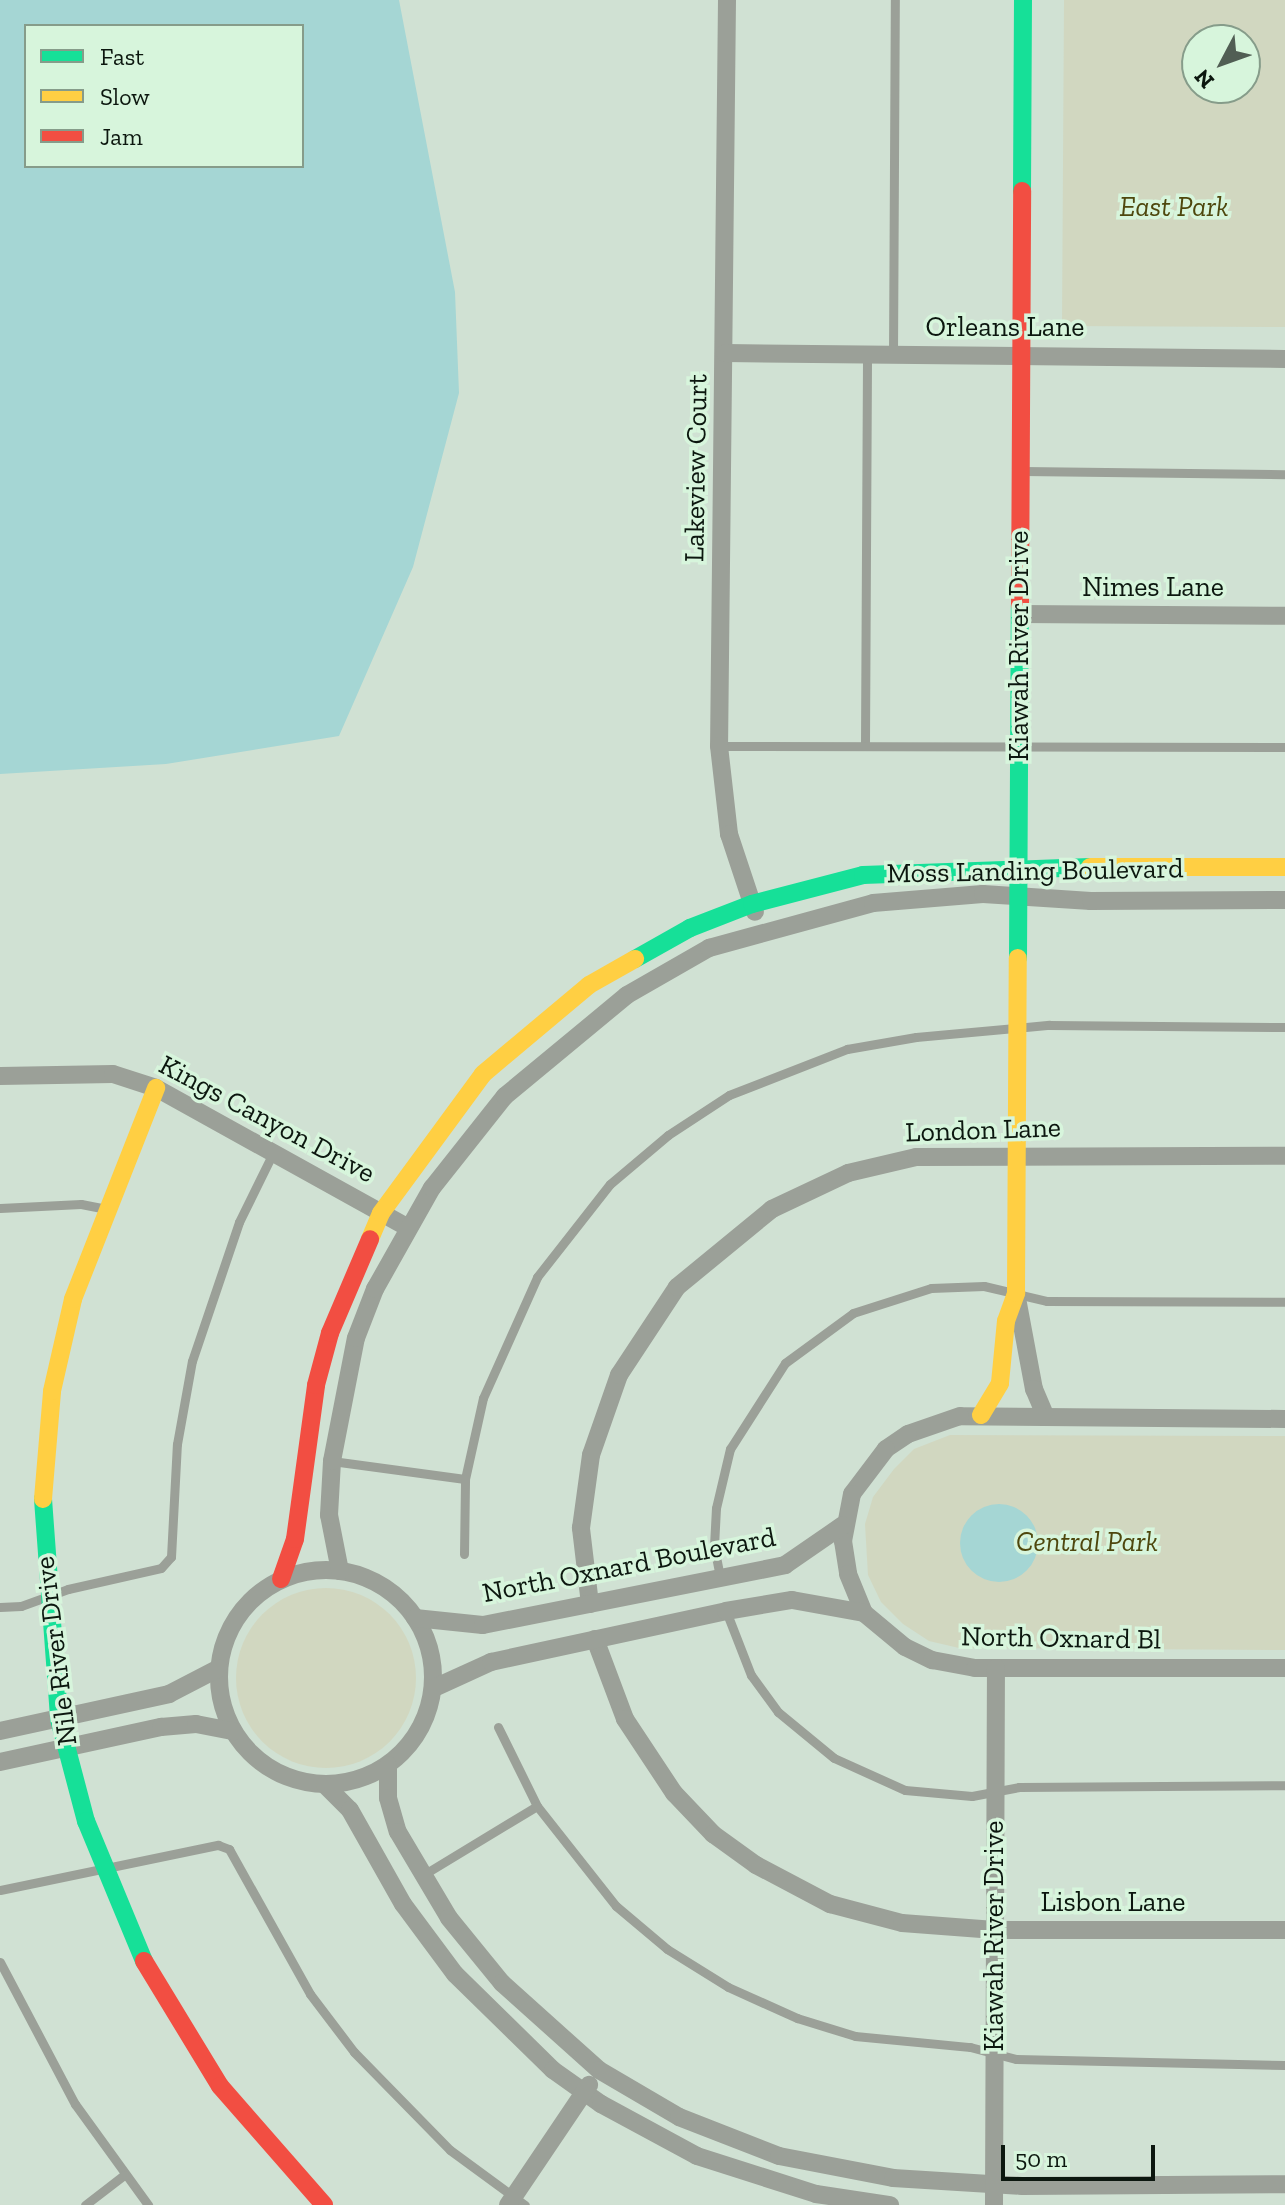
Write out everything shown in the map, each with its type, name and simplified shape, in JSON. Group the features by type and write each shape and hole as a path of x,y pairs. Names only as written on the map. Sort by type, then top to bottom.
{"street":[{"name":"Lakeview Court","path":"727,0 719,746 729,834 761,930"},
{"name":"Kiawah River Drive","path":"1023,0 1018,869 1020,1154 1016,1293 1034,1389 1045,1415"},
{"name":"Orleans Lane","path":"725,353 1285,359"},
{"name":"Nimes Lane","path":"1020,614 1285,616"},
{"name":"Moss Landing Boulevard","path":"281,1579 295,1539 304,1445 326,1346 381,1213 448,1115 533,1027 636,955 752,904 863,875 1018,869 1285,867"},
{"name":"Moss Landing Boulevard","path":"340,1571 329,1515 332,1461 356,1338 407,1227 505,1096 554,1051 640,986 709,948 761,930 930,895 1285,900"},
{"name":"Kings Canyon Drive","path":"0,1076 113,1074 156,1088 407,1227"},
{"name":"Nile River Drive","path":"156,1088 73,1299 52,1391 42,1507 45,1597 59,1719 65,1748 104,1868 131,1939 220,2086 324,2205"},
{"name":"London Lane","path":"590,1604 581,1528 591,1455 619,1375 677,1287 772,1209 848,1173 916,1157 1020,1154 1285,1156"},
{"name":"Kiawah River Drive","path":"981,1415 1000,1383 1006,1321 1016,1293"},
{"name":"North Oxnard Bl","path":"1285,1419 981,1415 930,1424 886,1449 864,1473 843,1525 848,1574 864,1613 905,1647 932,1660 996,1668 1285,1668"},
{"name":"North Oxnard Boulevard","path":"415,1618 483,1625 794,1561 843,1525"},
{"path":"310,1570 340,1571 369,1579 395,1595 415,1618 427,1642 434,1688 410,1744 388,1765 368,1776 325,1785 278,1772 257,1759 233,1731 224,1710 219,1668 238,1615 281,1579 310,1570"},
{"path":"434,1688 491,1662 726,1611 792,1600 864,1613"},
{"name":"Lisbon Lane","path":"595,1639 625,1719 674,1793 746,1857 830,1904 902,1923 995,1930 1285,1930"},
{"path":"0,1731 169,1694 219,1668"},
{"name":"Kiawah River Drive","path":"994,2205 996,1668"},
{"path":"0,1762 168,1726 196,1724 233,1731"},
{"path":"388,1765 395,1825 421,1876 502,1983 599,2070 679,2117 779,2156 893,2178 993,2184 1285,2184"},
{"path":"325,1785 350,1810 403,1904 455,1974 497,2019 584,2093 645,2130 753,2178 890,2205"},
{"path":"515,2203 599,2070"}],"lane":[{"path":"893,355 895,0"},
{"path":"865,743 867,355"},
{"path":"1020,471 1285,474"},
{"path":"719,746 865,743 1285,747"},
{"path":"464,1554 465,1479 483,1398 537,1277 610,1184 668,1135 729,1095 847,1049 1020,1029 1285,1027"},
{"path":"0,1607 161,1568 171,1557 177,1444 192,1361 239,1222 274,1151"},
{"path":"0,1208 81,1204 107,1209"},
{"path":"720,1577 714,1546 716,1508 730,1449 785,1363 820,1334 885,1300 931,1288 984,1286 1047,1301 1285,1302"},
{"path":"332,1461 465,1479"},
{"path":"726,1611 751,1675 778,1712 834,1758 905,1790 945,1796 994,1791 1285,1785"},
{"path":"498,1727 537,1806 616,1906 667,1949 728,1987 797,2018 855,2036 994,2054 1285,2065"},
{"path":"421,1876 537,1806"},
{"path":"0,1890 218,1845 229,1849 310,1994 354,2052 450,2150 515,2203"},
{"path":"0,1962 75,2104 148,2205"},
{"path":"85,2205 124,2175"}],"green space":[{"name":"East Park","path":"1064,0 1285,0 1285,327 1062,326"},
{"name":"Central Park","path":"950,1435 1285,1436 1285,1650 959,1648 929,1641 903,1624 881,1602 868,1575 865,1524 873,1497 894,1469 914,1449"},
{"path":"326,1588 360,1595 390,1614 409,1644 416,1678 409,1712 390,1742 360,1761 326,1768 292,1761 262,1742 243,1712 236,1678 243,1644 262,1614 292,1595"}],"water":[{"path":"0,0 399,0 455,292 459,393 413,567 339,736 166,764 0,774"},
{"path":"999,1504 1014,1507 1031,1521 1038,1543 1035,1558 1021,1575 999,1582 984,1579 967,1565 960,1543 963,1528 977,1511"}],"traffic: fast":[{"path":"1022,191 1023,0"},
{"path":"1018,958 1020,605"},
{"path":"635,959 690,928 752,904 863,875 1090,867"},
{"path":"43,1499 59,1719 86,1821 144,1961"}],"traffic: slow":[{"path":"1090,867 1285,867"},
{"path":"981,1415 1000,1383 1006,1321 1016,1293 1018,958"},
{"path":"370,1239 381,1213 483,1074 589,985 635,959"},
{"path":"43,1499 52,1391 73,1299 156,1088"}],"traffic: jam":[{"path":"1020,605 1022,191"},
{"path":"281,1579 295,1539 316,1385 330,1333 370,1239"},
{"path":"144,1961 220,2086 324,2205"}]}
